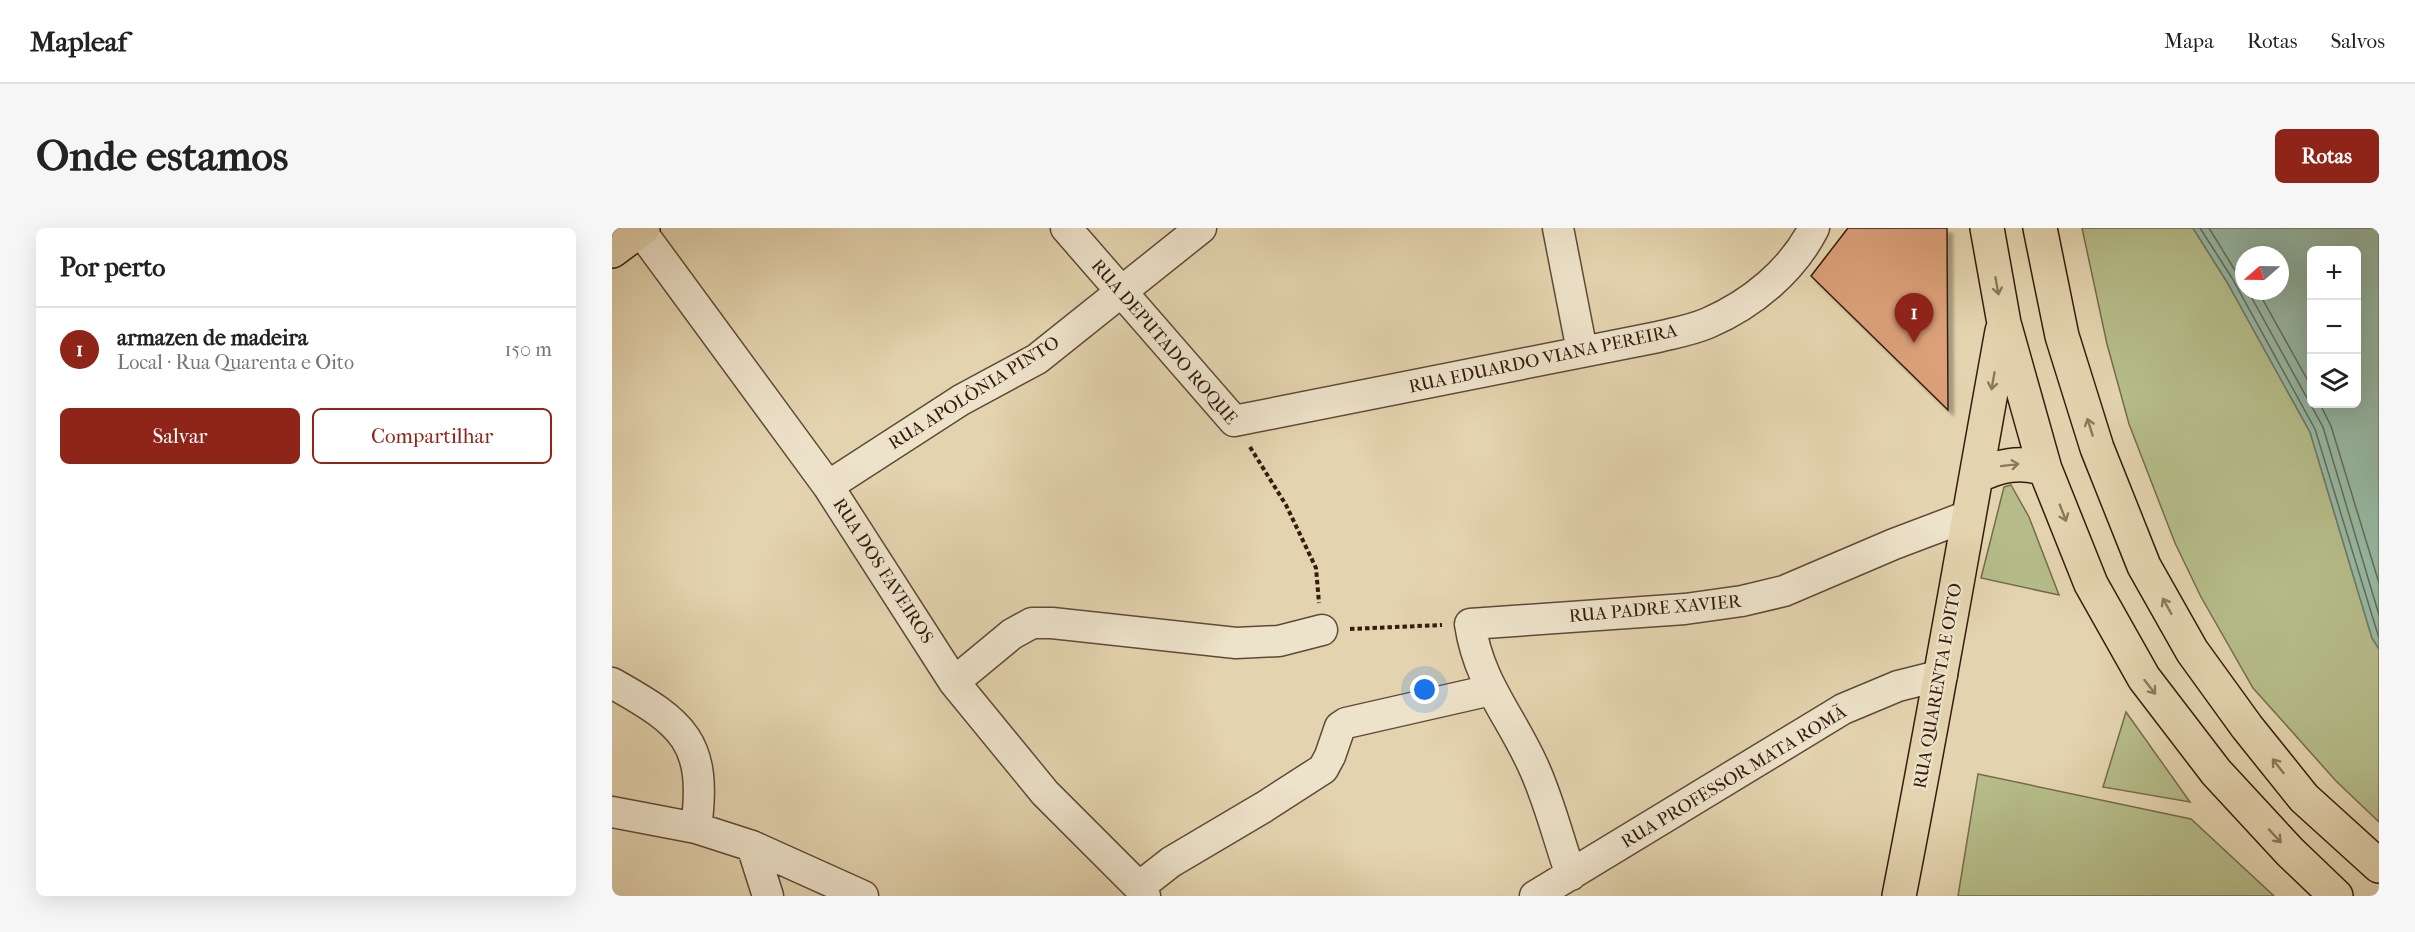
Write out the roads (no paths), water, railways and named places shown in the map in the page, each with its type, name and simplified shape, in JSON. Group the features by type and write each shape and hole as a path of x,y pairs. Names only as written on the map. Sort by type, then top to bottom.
{"main road":[{"path":"1987,228 2004,323 2045,469 2091,584 2144,678 2216,772 2290,852 2336,896"},
{"path":"2040,228 2045,260 2069,358 2097,448 2144,566 2192,651 2247,727 2304,798 2379,866"},
{"path":"612,251 641,229"},
{"name":"RUA QUARENTA E OITO","path":"1899,896 1942,675 1968,516 2004,323"},
{"path":"1976,477 1992,468 2009,464 2028,464 2045,469"}],"street":[{"name":"RUA DEPUTADO ROQUE","path":"1066,228 1234,421"},
{"name":"RUA APOLÔNIA PINTO","path":"828,486 961,400 1037,359 1201,228"},
{"path":"1558,228 1582,351"},
{"name":"RUA EDUARDO VIANA PEREIRA","path":"1234,421 1658,337 1707,323 1759,295 1804,248 1814,228"},
{"name":"RUA DOS FAVEIROS","path":"641,229 828,486 954,682 1045,793 1142,892"},
{"name":"RUA PADRE XAVIER","path":"1491,690 1473,645 1470,624 1685,609 1742,602 1784,591 1894,544 1968,516"},
{"path":"954,682 1012,634 1032,623 1053,622 1236,644 1279,641 1322,630"},
{"name":"RUA PROFESSOR MATA ROMÃ","path":"1535,896 1843,709 1898,686 1942,675"},
{"path":"612,683 647,703 668,718 684,734 694,752 700,799 696,828"},
{"path":"1142,892 1171,862 1323,769 1340,727 1346,723 1491,690 1507,714 1536,771 1571,875"},
{"path":"612,812 696,828 752,846 863,896"},
{"path":"752,846 768,896"}],"water":[{"path":"2193,228 2379,228 2379,649 2372,638 2310,432 2237,300 2289,300 2289,246 2235,246 2235,296"}],"place":[{"name":"armazen de madeira","path":"1914,343"}]}
